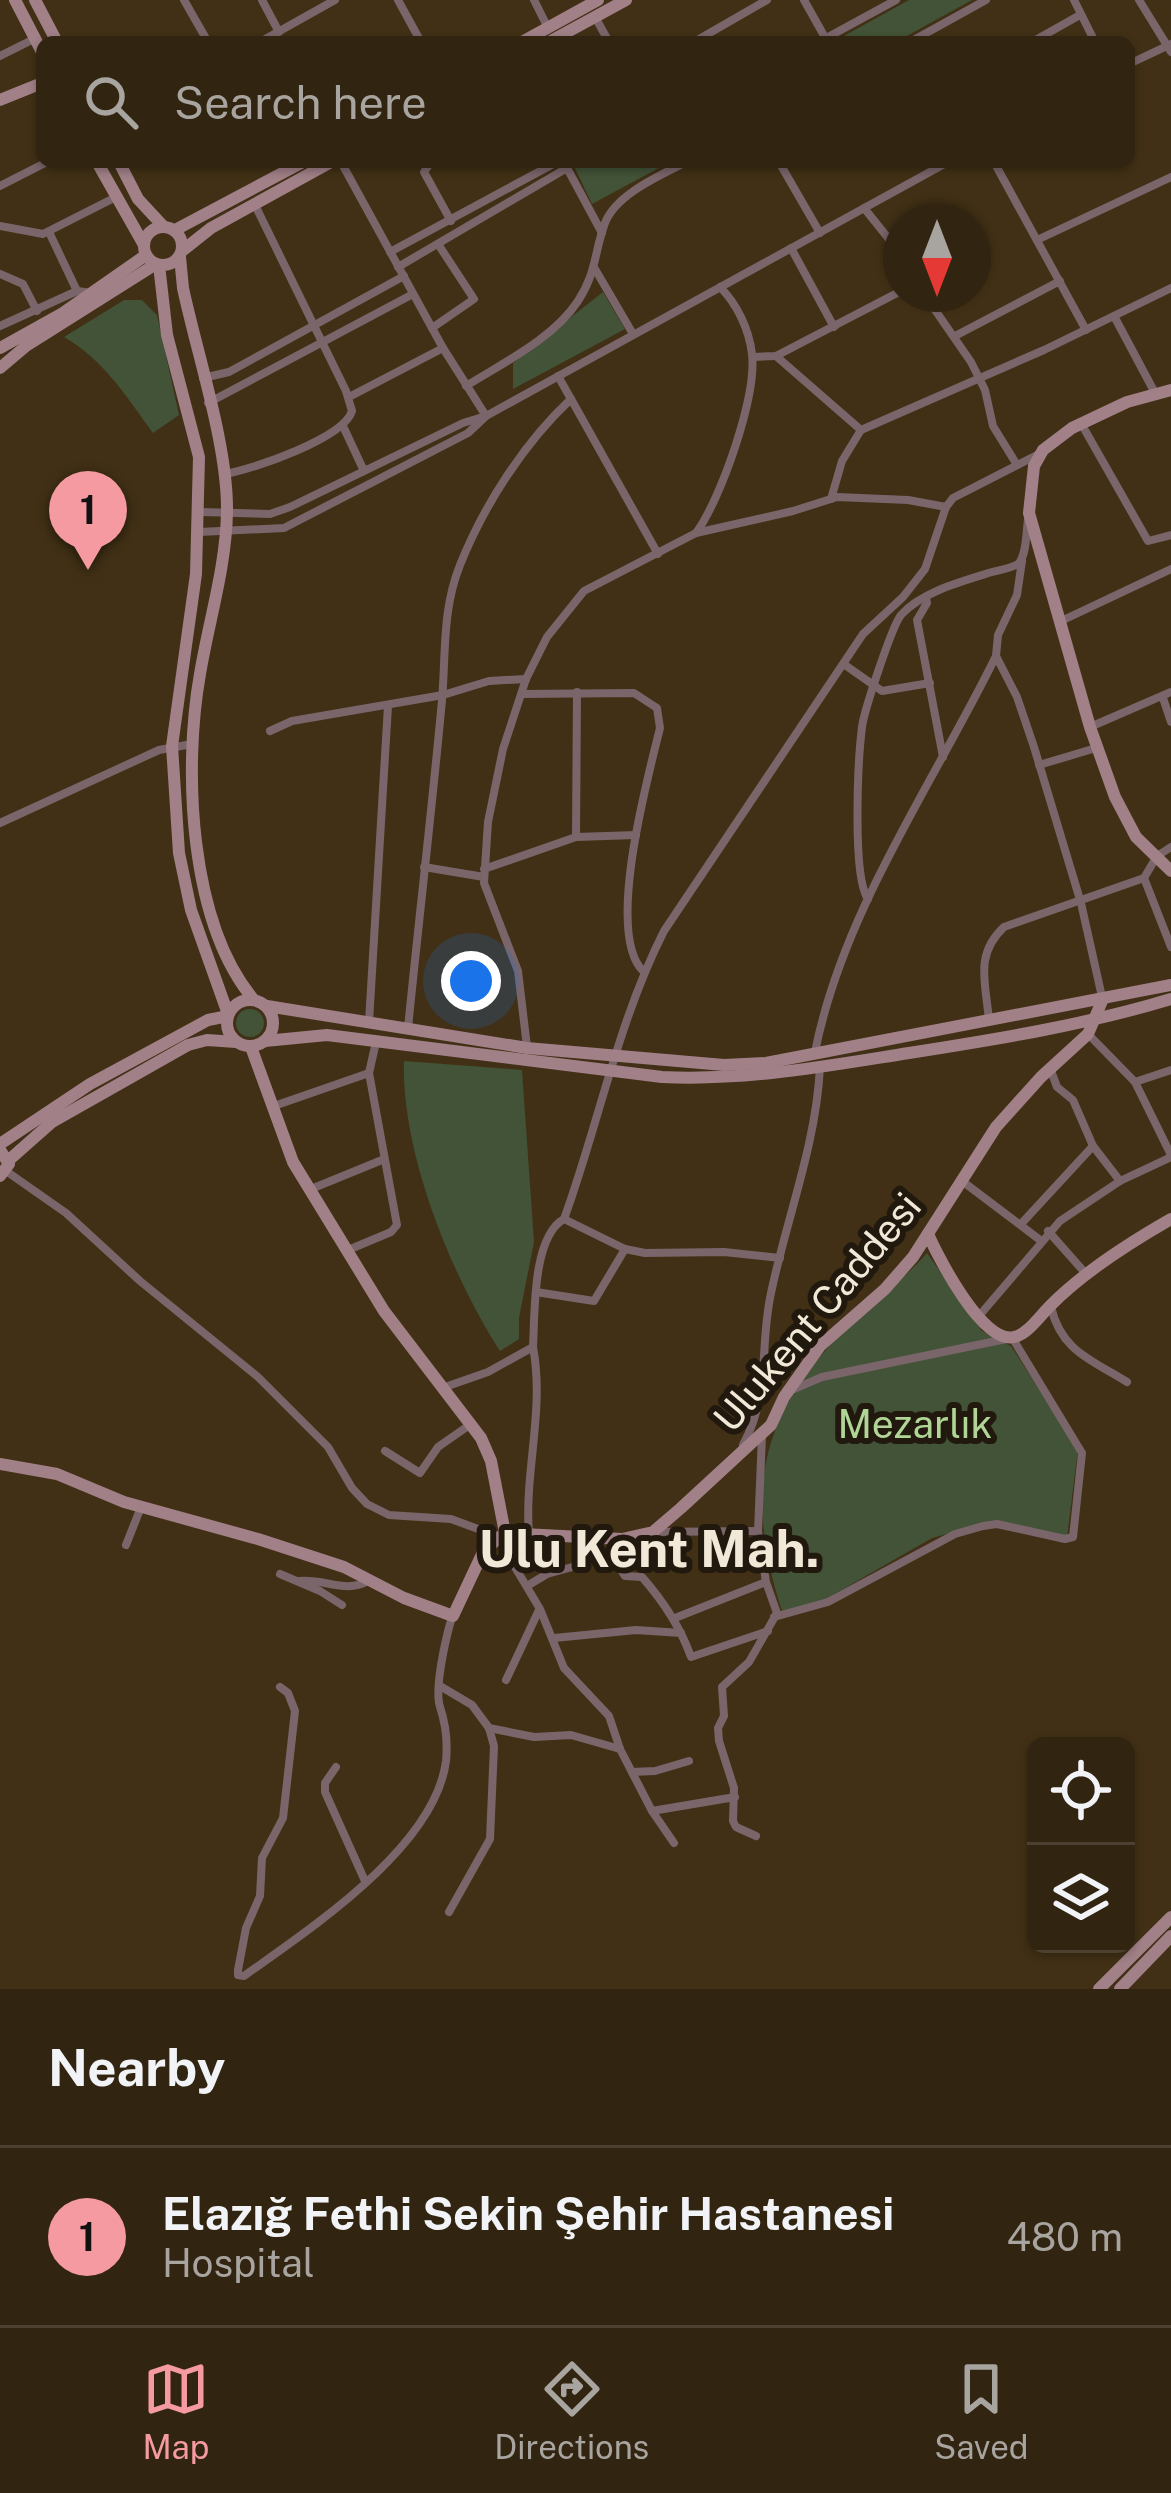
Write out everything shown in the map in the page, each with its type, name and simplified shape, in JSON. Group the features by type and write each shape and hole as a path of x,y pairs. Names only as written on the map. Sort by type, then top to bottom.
{"street":[{"path":"0,56 35,38 16,0"},
{"path":"35,0 54,36"},
{"path":"186,0 205,36"},
{"path":"262,0 279,32"},
{"path":"271,36 335,0"},
{"path":"398,0 418,36"},
{"path":"534,0 548,36"},
{"path":"552,36 598,0"},
{"path":"553,36 626,0"},
{"path":"704,36 767,0"},
{"path":"804,0 822,36"},
{"path":"833,36 896,0"},
{"path":"922,36 986,0"},
{"path":"1074,0 1092,36"},
{"path":"1135,62 1169,48 1139,0"},
{"path":"1043,36 1080,15"},
{"path":"595,17 606,36"},
{"path":"930,32 932,36"},
{"path":"0,100 36,87"},
{"path":"0,110 36,87"},
{"path":"0,186 36,168"},
{"path":"101,168 151,257 171,264 211,228 320,168"},
{"path":"122,168 138,199 182,240 203,378 225,474 227,515 219,585 199,678 193,744 194,832 232,974 254,1000 267,1006 610,1064 724,1065 766,1063 1171,985"},
{"path":"344,168 442,348 486,416"},
{"path":"427,168 424,172 451,221"},
{"path":"390,252 546,168"},
{"path":"203,378 229,372 314,326 438,244 567,168 602,235"},
{"path":"466,386 512,358 575,306 596,269 602,235 614,207 676,168"},
{"path":"783,168 820,232"},
{"path":"199,532 284,529 468,433 486,416 937,168"},
{"path":"997,168 1086,329"},
{"path":"236,1042 227,1029 228,1015 191,910 178,853 172,746 199,532 199,458 167,335 151,257 152,230 170,228 275,169"},
{"path":"1037,240 1171,177"},
{"path":"0,226 36,235 50,232 116,197"},
{"path":"225,474 290,453 351,418 349,397 254,204"},
{"path":"865,208 883,231"},
{"path":"50,232 77,291"},
{"path":"432,328 474,299 438,244"},
{"path":"791,248 834,326"},
{"path":"0,348 151,257"},
{"path":"0,368 151,257"},
{"path":"596,269 633,334"},
{"path":"0,274 23,284 38,311"},
{"path":"955,336 1060,281"},
{"path":"696,533 708,517 728,466 753,357 734,301 720,287"},
{"path":"831,499 842,461 862,430 1171,289"},
{"path":"0,326 77,291 93,293"},
{"path":"208,403 413,294"},
{"path":"753,357 776,356 883,300"},
{"path":"937,312 979,378 993,425 1017,466"},
{"path":"1114,316 1155,394"},
{"path":"349,397 442,348"},
{"path":"776,356 862,430"},
{"path":"558,376 658,554"},
{"path":"529,1536 526,1509 535,1452 536,1292 546,1242 563,1219 585,1160 610,1064 664,932 863,634 925,569 946,507 1081,423 1127,402 1171,390"},
{"path":"408,1029 442,694 445,616 460,565 488,510 540,428 571,398"},
{"path":"200,512 270,514 463,422 486,416"},
{"path":"1081,423 1148,542 1171,536"},
{"path":"343,426 364,471"},
{"path":"815,1052 824,1005 868,899 996,656 998,635 1018,595 1034,466 1041,452"},
{"path":"527,1048 518,971 484,873 488,822 503,749 526,679 547,637 584,591 696,533 831,499 862,496 946,507"},
{"path":"1029,513 1090,727 1115,797 1136,837 1171,871"},
{"path":"868,899 861,890 858,854 862,725 900,616 926,598 971,578 1016,566 1022,559"},
{"path":"1059,622 1171,569"},
{"path":"926,598 917,620 944,759"},
{"path":"996,656 1017,697 1039,765 1081,903 1102,1001"},
{"path":"844,665 873,688 891,692 930,683"},
{"path":"270,731 292,721 388,706 489,681 526,679"},
{"path":"575,837 577,692"},
{"path":"522,694 634,693 657,708 660,728 626,895 634,959 644,972"},
{"path":"1090,727 1167,695 1171,722"},
{"path":"369,1024 388,706"},
{"path":"0,823 172,746 193,744"},
{"path":"1039,765 1097,748"},
{"path":"424,867 484,873 575,837 636,835"},
{"path":"990,1022 983,962 987,943 1004,927 1144,878 1157,856 1171,847"},
{"path":"1144,878 1171,946"},
{"path":"3,1160 52,1122 179,1049 208,1040 258,1044 327,1035 715,1079 820,1067 1096,1021 1171,999"},
{"path":"3,1160 40,1114 180,1034 228,1015 238,1002 254,1000"},
{"name":"Ulukent Caddesi","path":"652,1532 771,1425 820,1346 885,1289 928,1234 997,1127 1088,1034 1102,1001"},
{"path":"258,1044 274,1028 267,1006"},
{"path":"979,1316 1044,1236 1120,1181 1171,1156 1135,1082 1088,1034"},
{"path":"346,1251 397,1225 369,1073 376,1040"},
{"path":"258,1044 272,1107 293,1162 384,1311 472,1423 491,1461 506,1552 540,1609 564,1668 609,1716 655,1821 674,1843"},
{"path":"736,1457 763,1397 770,1296 804,1175 820,1067"},
{"path":"1050,1068 1057,1087 1073,1100 1093,1146 1120,1181"},
{"path":"1135,1082 1171,1070"},
{"path":"272,1107 369,1073"},
{"path":"1021,1224 1093,1146"},
{"path":"3,1160 272,1390 328,1447 352,1488 367,1504 388,1515 451,1519 501,1534 529,1536 758,1531"},
{"path":"309,1190 382,1160"},
{"path":"961,1180 1044,1236 1088,1275"},
{"path":"563,1219 625,1249 645,1253 724,1252 780,1258"},
{"path":"788,1392 822,1376 1018,1337 1088,1275 1171,1219"},
{"path":"774,1617 827,1602 955,1534 982,1526 997,1524 1073,1538 1082,1453 1010,1338 979,1316 941,1264 928,1234"},
{"path":"536,1292 594,1301 625,1249"},
{"path":"1051,1305 1070,1347 1127,1382"},
{"path":"445,1387 488,1372 533,1347"},
{"path":"386,1451 420,1473 438,1447 472,1423"},
{"path":"756,1836 736,1827 735,1797 718,1728 724,1716 722,1687 749,1662 777,1606 766,1582 758,1531 762,1434"},
{"path":"0,1464 57,1474 142,1507 258,1538 344,1568 453,1616"},
{"path":"126,1545 142,1507"},
{"path":"280,1688 288,1693 295,1711 283,1818 262,1858 262,1886 238,1975 244,1976 365,1881 423,1824 437,1793 447,1740 446,1716 439,1706 444,1642 470,1574 484,1550 501,1534"},
{"path":"609,1537 619,1569 625,1576 642,1577 675,1618 691,1657 768,1631"},
{"path":"527,1586 547,1574 583,1564"},
{"path":"280,1574 342,1605"},
{"path":"299,1582 315,1580 347,1588 369,1580"},
{"path":"675,1618 766,1582"},
{"path":"506,1680 540,1609"},
{"path":"554,1638 636,1630 682,1634"},
{"path":"440,1686 460,1695 488,1728 494,1746 490,1839 449,1912"},
{"path":"488,1728 534,1737 571,1736 620,1749"},
{"path":"632,1772 689,1761"},
{"path":"337,1767 325,1792 365,1881"},
{"path":"652,1811 735,1797"},
{"path":"1099,1989 1171,1916"},
{"path":"1120,1989 1171,1936"}],"green space":[{"path":"909,0 972,0 907,36 844,36"},
{"path":"575,168 659,168 592,204"},
{"path":"603,292 625,329 513,389 513,363"},
{"path":"124,300 142,300 157,315 179,415 153,433 103,368 64,337"},
{"path":"250,1009 260,1013 264,1023 260,1033 250,1037 240,1033 236,1023 240,1013"},
{"path":"404,1061 522,1070 534,1242 519,1339 500,1351 464,1286 432,1212 411,1134"},
{"name":"Mezarlık","path":"927,1253 982,1331 1011,1346 1078,1449 1067,1538 997,1520 932,1538 824,1600 783,1614 763,1523 763,1484 783,1412 831,1344"}],"place":[{"name":"Elazığ Fethi Sekin Şehir Hastanesi","path":"88,570"}],"district":[{"name":"Ulu Kent Mah.","path":"649,1549"}]}
